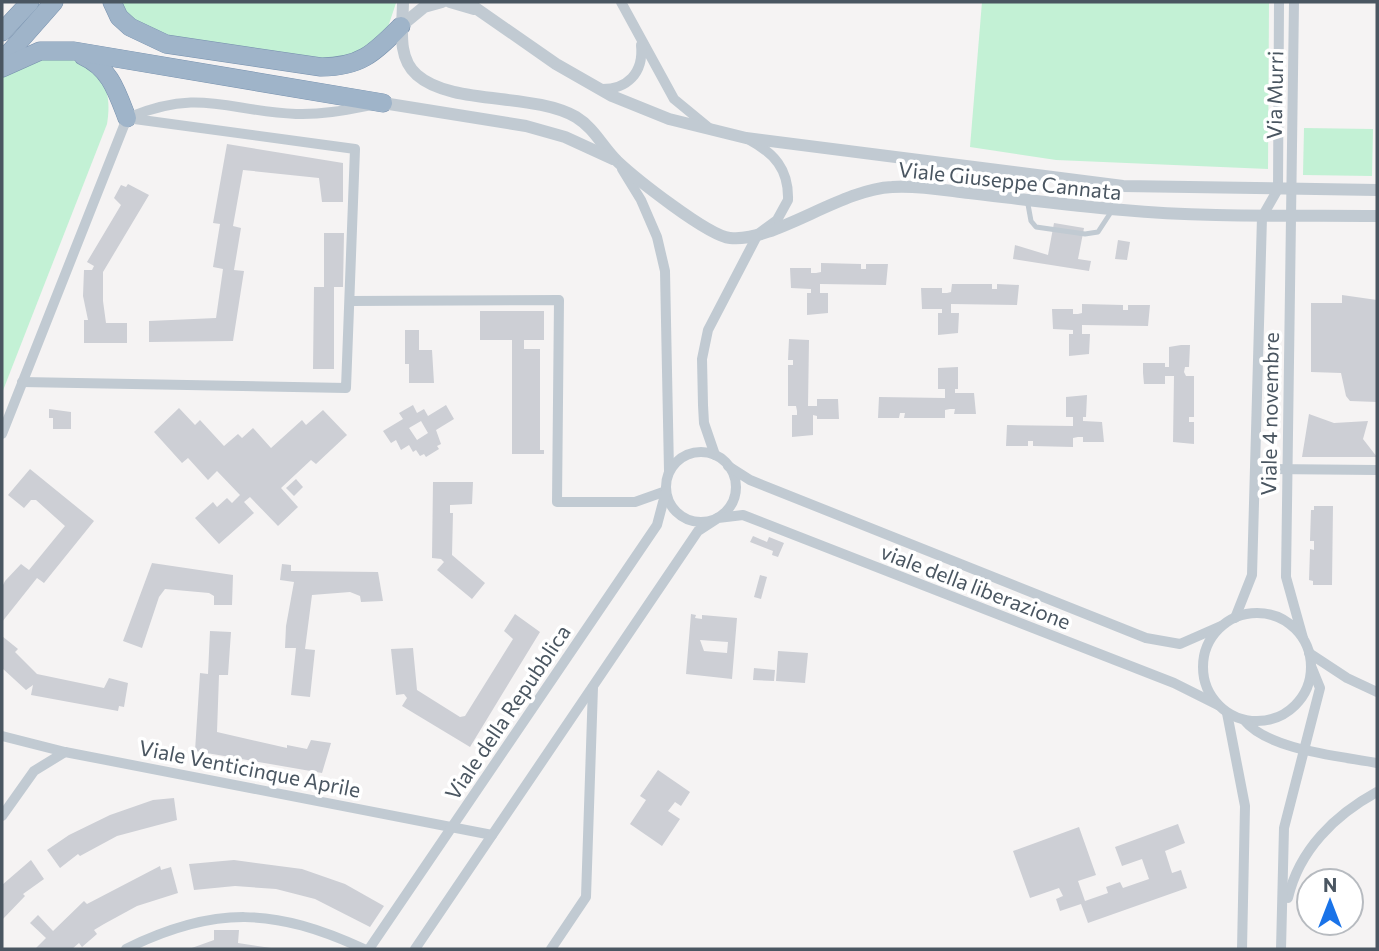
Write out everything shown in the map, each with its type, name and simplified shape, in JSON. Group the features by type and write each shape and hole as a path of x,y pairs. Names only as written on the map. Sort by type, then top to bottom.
{"highway":[{"path":"2,32 30,2"},
{"path":"2,61 54,2"},
{"path":"112,2 119,17 130,27 166,44 321,67 343,67 357,63 373,54 401,26"},
{"path":"2,68 40,51 74,51 383,103"},
{"path":"74,51 97,62 107,73 127,118"}],"street":[{"name":"Viale Giuseppe Cannata","path":"403,2 401,26 407,62 415,74 440,88 548,107 572,115 589,126 617,160 713,234 732,239 758,234 877,188 911,187 1113,209 1262,216 1377,216"},
{"path":"401,26 424,7 442,2"},
{"path":"450,2 483,14"},
{"name":"Viale Giuseppe Cannata","path":"467,2 597,89 637,108 746,138 1124,186 1377,190"},
{"path":"621,2 674,99 713,131"},
{"name":"Via Murri","path":"1278,189 1279,2"},
{"name":"Via Murri","path":"1292,189 1294,2"},
{"path":"597,89 616,88 635,75 642,54 639,36"},
{"path":"127,118 174,103 210,101 292,114 318,115 383,103 526,125 565,137 617,160 641,200 657,237 665,271 669,471 666,491 676,512 685,518 695,522 718,518"},
{"path":"22,382 346,388 355,149 127,118"},
{"path":"2,434 127,118"},
{"path":"415,949 698,531 718,518 733,500 734,477 728,466 715,455 704,414 704,344 708,330 758,234 784,211 788,188 782,167 774,156 746,138"},
{"path":"1031,200 1039,176"},
{"name":"Viale 4 novembre","path":"1235,618 1252,575 1262,216 1278,189"},
{"name":"Viale 4 novembre","path":"1292,189 1286,577 1303,638"},
{"path":"349,302 559,300 557,502 635,502 666,491"},
{"path":"669,471 684,456 694,453 715,455"},
{"name":"viale della liberazione","path":"728,466 750,480 1146,638 1180,644 1221,626"},
{"path":"1255,469 1377,470"},
{"name":"Viale della Repubblica","path":"367,949 453,827 657,525 666,491"},
{"name":"viale della liberazione","path":"718,518 743,515 1174,683 1222,709"},
{"path":"1242,949 1245,806 1222,709 1208,691 1203,674 1203,657 1210,640 1221,626 1235,618 1253,613 1272,615 1289,624 1303,638 1310,653 1309,682 1302,697 1291,709 1269,720 1244,720"},
{"path":"1310,653 1347,678 1377,692"},
{"path":"1281,949 1284,828 1320,688 1311,666"},
{"path":"551,949 586,897 593,687"},
{"path":"1222,709 1244,720 1253,731 1306,749 1377,763"},
{"name":"Viale Venticinque Aprile","path":"2,736 65,752 492,835"},
{"path":"2,816 34,771 65,752"},
{"path":"1287,949 1283,919 1292,881 1310,848 1347,808 1377,792"},
{"path":"126,949 184,924 208,919 267,917 327,932 367,949"}],"lane":[{"path":"1031,200 1031,221 1037,227 1085,234 1098,232 1113,209"}],"green space":[{"path":"118,2 396,3 386,33 363,54 332,60 164,37 130,20"},
{"path":"982,2 1269,2 1268,169 1056,160 970,147"},
{"path":"64,58 87,66 102,80 108,99 107,124 2,393 2,78 15,67 30,61"},
{"path":"1304,128 1373,129 1372,176 1303,175"}],"building":[{"path":"227,144 343,163 343,202 322,202 319,178 243,170 233,226 241,228 234,270 244,271 233,341 149,342 149,321 216,318 223,269 213,267 220,224 213,223"},
{"path":"128,184 149,195 103,272 106,323 127,323 127,343 84,343 84,320 88,320 83,296 84,270 92,270 94,266 87,262 121,205 114,198 121,185 126,187"},
{"path":"1054,223 1084,228 1078,259 1091,261 1089,271 1013,259 1015,245 1048,255"},
{"path":"324,233 344,233 343,287 334,287 334,369 313,369 314,287 324,287"},
{"path":"1118,240 1130,242 1127,260 1115,259"},
{"path":"821,263 861,264 861,269 866,269 866,264 888,264 886,285 820,284 820,293 828,293 828,313 807,315 807,293 811,293 811,289 791,288 790,268 811,268 811,273 816,273 821,272"},
{"path":"952,284 992,284 992,289 997,289 997,284 1019,285 1017,305 951,304 951,313 959,313 958,333 938,335 938,313 942,313 942,309 922,309 921,288 942,288 942,293 947,293 951,292"},
{"path":"1342,295 1377,300 1377,402 1350,401 1346,396 1341,373 1311,372 1311,303 1342,303"},
{"path":"1082,304 1123,305 1123,310 1128,310 1128,305 1150,305 1148,326 1082,325 1082,334 1090,334 1089,354 1069,356 1069,334 1073,334 1073,330 1053,329 1052,309 1073,309 1073,314 1078,314 1082,313"},
{"path":"480,311 544,311 544,340 524,340 524,349 540,349 540,450 544,450 544,454 512,454 512,340 480,340"},
{"path":"405,330 419,330 419,350 432,350 434,383 409,383 409,364 405,364"},
{"path":"789,339 809,340 808,406 817,406 817,399 838,399 839,419 817,419 817,416 813,415 813,435 792,437 792,415 797,415 797,411 796,406 788,406 788,365 793,365 793,360 788,360"},
{"path":"1190,345 1189,367 1185,367 1184,372 1186,376 1194,376 1194,417 1189,417 1189,422 1194,422 1194,444 1173,442 1174,376 1165,376 1165,384 1144,384 1143,363 1165,363 1165,367 1169,367 1169,347"},
{"path":"958,367 958,389 955,389 955,393 974,393 976,414 954,414 955,409 950,409 945,410 945,418 904,418 905,413 900,413 899,418 878,418 879,397 945,398 945,389 938,389 938,368"},
{"path":"1087,395 1086,417 1083,417 1083,421 1102,422 1104,442 1083,442 1083,437 1078,437 1073,438 1073,447 1033,446 1033,441 1028,441 1028,446 1006,446 1007,425 1073,426 1073,417 1066,417 1066,397"},
{"path":"413,405 417,413 424,409 428,416 446,405 454,419 436,430 441,444 437,446 439,449 426,457 424,454 420,456 416,450 413,452 409,445 401,450 396,440 391,443 383,431 403,419 399,413","holes":["421,421 428,433 417,440 409,428"]},
{"path":"179,408 195,425 200,420 224,446 238,434 242,438 253,428 271,448 302,420 306,425 323,410 347,435 316,464 311,460 281,488 298,507 278,526 250,497 244,502 254,513 219,544 195,518 213,502 217,507 227,498 232,503 240,495 217,471 208,480 188,458 182,463 154,432"},
{"path":"49,409 71,412 71,429 53,429 53,418 49,418"},
{"path":"1309,414 1334,423 1368,421 1363,439 1377,457 1302,457"},
{"path":"30,469 94,521 44,583 37,578 2,622 2,587 5,581 21,564 29,570 65,526 36,500 31,500 24,508 8,495"},
{"path":"296,479 303,487 294,496 286,488"},
{"path":"433,482 473,482 472,504 450,505 450,513 453,513 452,555 485,583 472,599 437,570 444,562 432,558"},
{"path":"1314,506 1333,506 1332,585 1313,585 1313,581 1309,580 1310,549 1314,550 1314,541 1310,541 1311,510 1314,510"},
{"path":"753,536 767,542 769,537 784,543 778,557 772,555 773,551 750,542"},
{"path":"152,563 233,575 232,605 214,605 214,596 209,593 165,589 159,597 142,648 123,641"},
{"path":"282,564 291,565 291,571 378,572 383,601 361,602 360,596 350,592 312,595 305,649 315,650 310,697 291,695 296,648 285,648 294,582 280,580"},
{"path":"760,575 767,577 761,599 754,597"},
{"path":"515,614 540,632 470,747 402,706 407,698 404,694 396,695 391,649 413,648 417,690 460,717 465,716 513,639 504,631"},
{"path":"691,614 702,619 702,615 737,618 732,679 686,674","holes":["700,640 728,642 727,653 704,651"]},
{"path":"210,631 231,632 228,675 219,675 217,732 287,748 287,745 307,749 311,740 331,743 322,773 195,751 200,673 208,674"},
{"path":"2,636 18,649 15,652 37,674 104,688 109,678 128,683 124,707 119,706 118,711 31,695 33,685 26,690 2,668"},
{"path":"778,651 808,653 805,683 776,681"},
{"path":"754,668 775,670 774,681 753,680"},
{"path":"658,770 690,792 681,806 675,802 668,811 680,819 662,846 630,824 646,800 640,796"},
{"path":"174,798 177,820 117,836 80,856 78,854 60,868 47,850 69,835 110,815 153,800"},
{"path":"1178,824 1185,843 1165,851 1172,873 1181,870 1187,888 1088,923 1081,904 1060,911 1056,899 1063,896 1059,888 1030,898 1013,851 1079,827 1096,875 1078,881 1085,901 1108,893 1106,887 1120,882 1123,888 1149,879 1142,859 1122,866 1115,847"},
{"path":"31,860 44,879 23,894 25,896 2,920 2,885"},
{"path":"234,860 302,869 345,884 384,906 370,927 315,899 276,889 235,886 194,890 189,864"},
{"path":"160,866 161,870 171,867 178,893 137,906 104,924 94,930 97,934 82,947 79,943 72,949 35,949 46,938 30,923 38,915 53,931 84,901 87,904"},
{"path":"214,930 239,930 238,943 278,949 189,949 214,940"}]}
